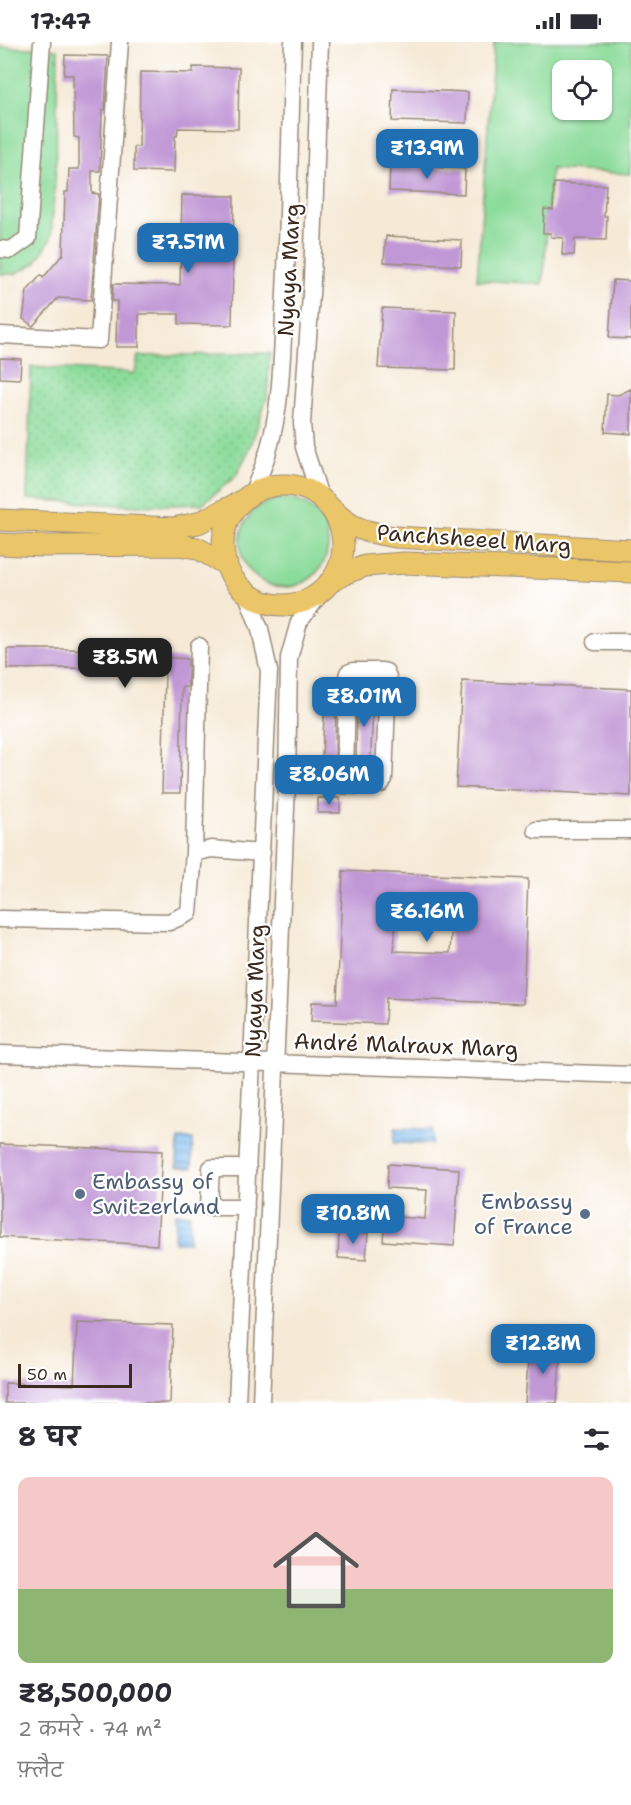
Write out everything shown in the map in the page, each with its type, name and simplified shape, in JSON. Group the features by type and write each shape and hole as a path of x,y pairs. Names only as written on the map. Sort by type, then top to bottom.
{"main road":[{"path":"0,520 173,528 198,523 269,486 287,485 304,488 323,500 337,517 340,525 343,551 339,568 326,586"},
{"path":"248,496 229,519 223,541 226,565 234,579 246,592 264,601 284,605 305,600 346,573 365,566 404,563 631,572"},
{"name":"Panchsheeel Marg","path":"323,500 345,523 369,532 395,537 631,550"},
{"path":"0,544 179,545 196,548 226,565"}],"street":[{"path":"0,249 11,250 28,238 42,42"},
{"path":"0,335 99,340 120,42"},
{"name":"Nyaya Marg","path":"248,496 263,471 273,438 280,392 289,207 292,42"},
{"name":"Nyaya Marg","path":"320,42 312,280 302,423 304,447 323,500"},
{"name":"Nyaya Marg","path":"261,1403 287,784 289,658 299,622 326,586"},
{"name":"Nyaya Marg","path":"237,1403 269,671 260,629 246,592"},
{"path":"596,642 631,642"},
{"path":"0,919 169,922 189,913 194,853 199,646"},
{"path":"287,784 375,786 381,784 384,779 388,677 382,670 353,670 348,673 345,785"},
{"path":"536,830 631,830"},
{"path":"194,853 211,849 262,853"},
{"name":"André Malraux Marg","path":"0,1054 631,1075"},
{"path":"246,1207 209,1207 211,1168 248,1168"}],"green space":[{"path":"494,42 631,42 631,174 551,169 543,284 477,280"},
{"path":"0,47 58,49 56,168 51,238 36,263 15,274 0,274"},
{"path":"270,353 267,398 250,448 236,476 202,504 137,506 27,499 31,367 135,373 138,356"},
{"path":"284,499 301,503 315,512 324,526 328,543 324,560 315,574 301,583 284,587 267,583 253,574 244,560 240,543 244,526 253,512 267,503"}],"water":[{"path":"395,1128 433,1129 432,1144 394,1143"},
{"path":"178,1139 193,1139 192,1168 177,1167"},
{"path":"175,1213 190,1214 189,1242 174,1242"}],"building":[{"path":"65,55 108,56 105,110 102,110 100,171 92,171 92,193 99,194 91,300 58,298 33,326 23,319 27,291 41,275 43,278 63,254 65,192 68,192 69,169 79,169 79,138 74,137 73,75 64,75"},
{"path":"193,67 239,68 238,129 178,128 177,136 175,136 174,172 134,171 134,147 139,147 140,72 193,73"},
{"path":"393,89 468,92 467,123 392,121"},
{"path":"390,165 465,169 464,194 389,191"},
{"path":"554,183 606,185 604,216 607,216 606,240 575,239 574,255 562,255 563,238 551,237 551,233 543,233 544,209 553,210"},
{"path":"182,195 234,196 232,325 179,324 179,314 139,314 139,347 116,347 117,301 112,301 113,284 180,285"},
{"path":"386,236 462,240 461,266 384,262"},
{"path":"613,280 631,281 631,339 609,338"},
{"path":"382,308 456,311 455,370 378,368"},
{"path":"0,358 21,359 20,379 0,378"},
{"path":"631,389 631,434 605,432 607,394 618,395"},
{"path":"7,649 70,649 160,654 159,657 188,659 188,687 182,687 180,793 162,793 165,673 74,668 7,669"},
{"path":"462,681 631,689 631,796 456,787"},
{"path":"326,682 336,682 335,775 321,774"},
{"path":"357,683 374,683 370,775 356,775"},
{"path":"318,798 340,798 340,813 318,813"},
{"path":"343,871 528,879 523,1004 386,998 385,1024 311,1021 312,1002 337,1003","holes":["396,916 452,918 450,953 394,951"]},
{"name":"Embassy of Switzerland","path":"0,1144 162,1151 157,1245 0,1237"},
{"path":"388,1164 459,1169 454,1246 383,1241 385,1216 425,1219 427,1190 387,1188"},
{"path":"339,1231 368,1233 366,1260 338,1258"},
{"path":"77,1322 173,1325 170,1403 5,1403 5,1383 74,1385"},
{"path":"529,1347 561,1349 557,1403 525,1403"}],"place":[{"name":"Embassy of Switzerland","path":"80,1194"},
{"name":"Embassy of France","path":"585,1214"}]}
